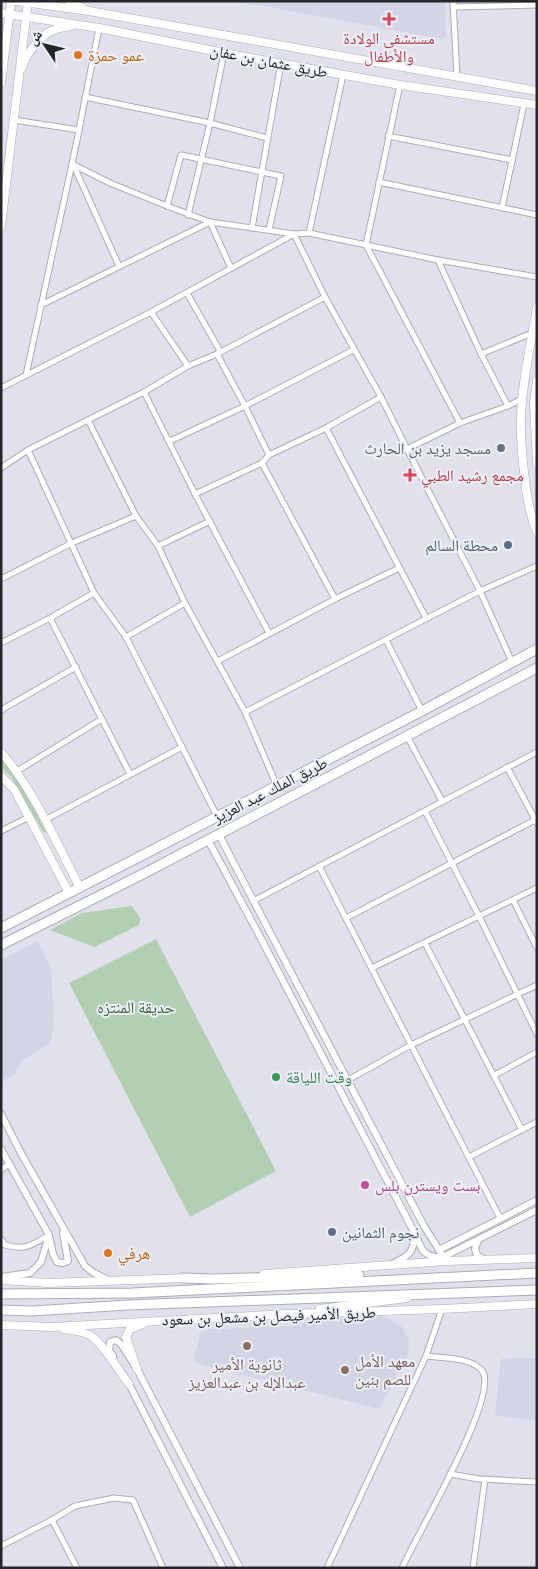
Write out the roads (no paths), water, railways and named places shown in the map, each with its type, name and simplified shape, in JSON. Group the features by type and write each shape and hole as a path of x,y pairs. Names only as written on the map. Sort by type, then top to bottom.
{"main road":[{"path":"1,83 5,14 11,1"},
{"name":"طريق عثمان بن عفان","path":"16,1 89,11 521,89 537,90"},
{"path":"69,1 89,11"},
{"path":"1,226 28,2"},
{"name":"طريق عثمان بن عفان","path":"5,14 78,24 343,75 537,107"},
{"path":"17,87 23,65 38,41 51,30 78,24"},
{"path":"537,307 522,399 521,428 525,486 532,522 537,532"},
{"path":"537,382 534,404 537,463"},
{"name":"طريق الملك عبد العزيز","path":"1,928 422,711 537,649"},
{"name":"طريق الملك عبد العزيز","path":"1,945 219,835 537,668"},
{"path":"1,752 17,771 80,888"},
{"path":"1,776 14,789 69,893"},
{"path":"1,1279 48,1282 183,1278 391,1265 444,1259 537,1258"},
{"name":"طريق الأمير فيصل بن مشعل بن سعود","path":"1,1294 132,1293 537,1273"},
{"path":"183,1278 213,1279 392,1274 439,1277"},
{"name":"طريق الأمير فيصل بن مشعل بن سعود","path":"1,1310 32,1311 537,1290"},
{"path":"288,1314 442,1293"},
{"name":"طريق الأمير فيصل بن مشعل بن سعود","path":"1,1325 52,1326 537,1304"},
{"path":"136,1369 126,1334 130,1329 152,1321"},
{"path":"52,1326 91,1336 129,1384"}],"street":[{"path":"457,77 453,4 512,3 537,5"},
{"path":"26,375 72,164 99,28"},
{"path":"188,215 210,123 224,53"},
{"path":"252,228 281,63"},
{"path":"309,233 343,75"},
{"path":"400,85 366,244 460,423"},
{"path":"85,97 210,123 267,138"},
{"path":"502,208 525,104"},
{"path":"14,120 79,130"},
{"path":"388,136 512,160"},
{"path":"166,206 181,155 262,171 281,176 269,230"},
{"path":"72,164 166,206 210,222 294,234 309,233 438,260 537,277"},
{"path":"72,164 119,266"},
{"path":"379,182 537,215"},
{"path":"41,305 210,222"},
{"path":"210,222 231,268"},
{"path":"1,388 151,312 294,234"},
{"path":"294,234 353,350 381,397 408,449 480,591 512,662"},
{"path":"438,260 481,354 508,406"},
{"path":"187,293 269,455"},
{"path":"1,468 28,450 144,392 188,366 218,353 325,297"},
{"path":"151,312 188,366"},
{"path":"481,354 532,333"},
{"path":"170,441 245,406 353,350"},
{"path":"144,392 195,494 269,633"},
{"path":"195,494 262,463 269,455 326,428 381,397"},
{"path":"408,449 460,423 522,399"},
{"path":"88,420 136,516 158,546 185,603 245,712 277,786"},
{"path":"326,428 426,618"},
{"path":"28,450 94,593 126,637 218,816"},
{"path":"262,463 336,599"},
{"path":"1,579 72,543 136,516"},
{"path":"158,546 210,522"},
{"path":"245,712 480,591 537,566"},
{"path":"218,661 269,633 399,568"},
{"path":"1,643 94,593"},
{"path":"126,637 185,603"},
{"path":"50,618 130,774"},
{"path":"386,640 422,711"},
{"path":"1,710 76,667"},
{"path":"17,771 102,718"},
{"path":"407,736 442,802"},
{"path":"45,820 182,747"},
{"path":"253,901 537,752"},
{"path":"346,918 536,821 507,767"},
{"path":"425,811 537,1034"},
{"path":"1,831 29,817"},
{"path":"219,835 424,1226 444,1259"},
{"path":"208,840 415,1234 421,1249 428,1256 444,1259 537,1210"},
{"path":"319,866 500,1218"},
{"path":"372,968 537,888"},
{"path":"513,900 537,948"},
{"path":"425,943 522,1130"},
{"path":"348,1080 412,1045 537,985"},
{"path":"494,1075 537,1052"},
{"path":"1,1114 85,1266 94,1273 110,1280"},
{"path":"469,1157 537,1122"},
{"path":"1,1149 49,1235 52,1254 57,1262 63,1264 68,1260 61,1225"},
{"path":"1,1170 9,1164"},
{"path":"439,1250 537,1200"},
{"path":"391,1265 405,1258 413,1249 415,1234"},
{"path":"1,1239 5,1245 13,1248 30,1247 49,1235"},
{"path":"1,1279 30,1272 41,1262 49,1235"},
{"path":"478,1240 475,1249 478,1255 486,1260"},
{"path":"327,1568 426,1356 442,1309"},
{"path":"223,1568 129,1384 109,1350 110,1342 116,1340 121,1344 136,1369 240,1568"},
{"path":"402,1568 450,1474 475,1419 484,1392 484,1374 476,1365 462,1360 426,1356"},
{"path":"450,1474 485,1479 537,1482"},
{"path":"473,1568 485,1479"},
{"path":"1,1546 75,1506 114,1498 132,1500 163,1568"},
{"path":"52,1520 77,1568"}],"place":[{"name":"مستشفى الولادة والأطفال","path":"389,19"},
{"name":"عمو حمزة","path":"78,55"},
{"name":"مسجد يزيد بن الحارث","path":"501,448"},
{"name":"مجمع رشيد الطبي","path":"410,475"},
{"name":"محطة السالم","path":"508,545"},
{"name":"وقت اللياقة","path":"276,1077"},
{"name":"بست ويسترن بلس","path":"365,1185"},
{"name":"نجوم الثمانين","path":"332,1232"},
{"name":"هرفي","path":"108,1253"},
{"name":"ثانوية الأمير عبدالإله بن عبدالعزيز","path":"247,1346"},
{"name":"معهد الأمل للصم بنين","path":"345,1370"}],"park label":[{"name":"حديقة المنتزه","path":"136,1007"}]}
